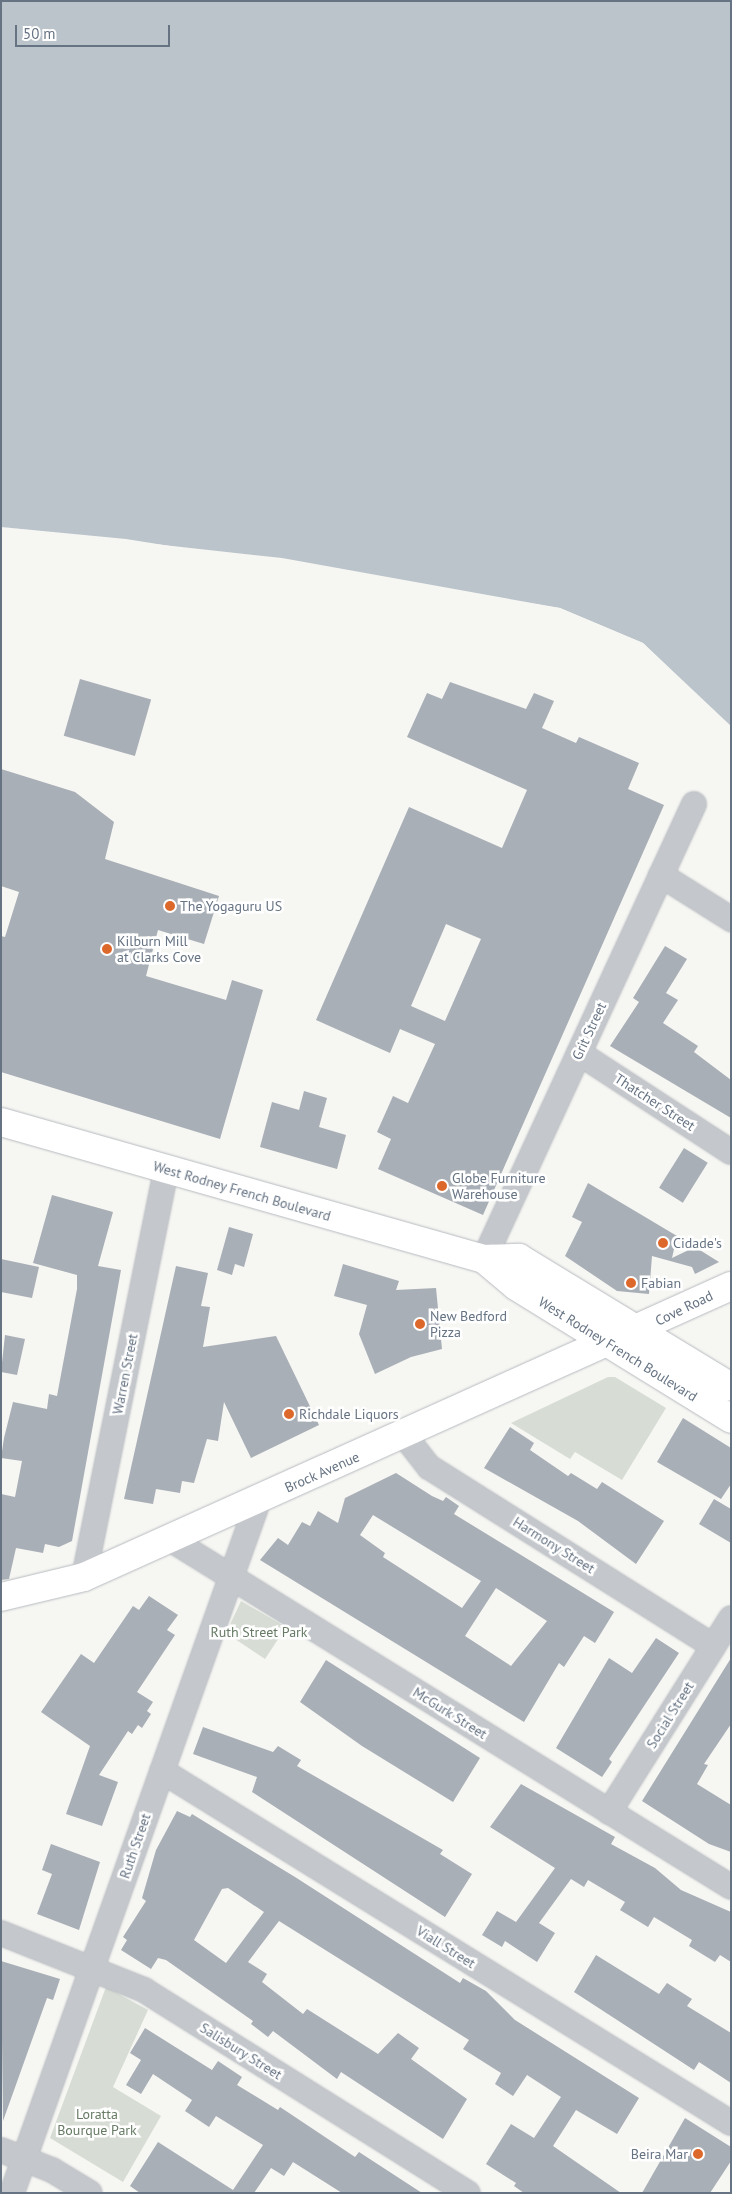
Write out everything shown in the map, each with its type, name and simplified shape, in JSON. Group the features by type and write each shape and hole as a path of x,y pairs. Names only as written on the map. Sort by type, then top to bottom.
{"main road":[{"name":"West Rodney French Boulevard","path":"1,1122 484,1259 527,1261 731,1387"},
{"name":"West Rodney French Boulevard","path":"484,1259 509,1281 731,1419"},
{"name":"Cove Road","path":"637,1329 731,1286"},
{"name":"Brock Avenue","path":"1,1597 84,1577 637,1329"}],"street":[{"name":"Grit Street","path":"484,1259 694,804"},
{"path":"661,874 731,919"},
{"name":"Thatcher Street","path":"579,1054 731,1152"},
{"name":"Warren Street","path":"84,1577 166,1170"},
{"name":"Harmony Street","path":"404,1435 429,1466 713,1646"},
{"name":"Ruth Street","path":"12,2193 259,1499"},
{"name":"McGurk Street","path":"170,1539 731,1887"},
{"name":"Social Street","path":"609,1812 731,1618"},
{"name":"Viall Street","path":"162,1771 731,2123"},
{"name":"Salisbury Street","path":"1,1933 92,1966 144,1990 468,2193"},
{"path":"1,2150 24,2159 90,2193"}],"green space":[{"path":"608,1377 615,1377 666,1408 622,1480 575,1452 570,1459 511,1423"},
{"name":"Ruth Street Park","path":"241,1601 286,1627 265,1659 226,1633"},
{"name":"Loratta Bourque Park","path":"106,1987 148,2010 113,2087 161,2116 123,2182 50,2138"}],"shaded area":[{"path":"1,1 731,1 731,726 643,643 560,608 126,539 1,527"}],"pier":[{"path":"1,527 282,558 560,608 643,643 731,728 641,645 559,611 126,542"}],"building":[{"path":"80,679 151,699 135,756 64,736"},
{"path":"450,682 526,709 534,693 554,701 542,728 576,743 579,737 639,763 628,789 664,805 483,1215 378,1169 391,1139 377,1132 393,1096 408,1103 435,1044 400,1029 390,1053 316,1020 409,807 502,848 527,790 407,737 427,693 442,699","holes":["446,924 481,939 445,1021 411,1006"]},
{"name":"Kilburn Mill at Clarks Cove","path":"1,769 75,792 114,822 105,859 219,896 204,944 158,930 146,976 226,1000 232,980 263,990 220,1139 1,1072 1,936 5,937 19,892 1,886"},
{"path":"665,946 687,959 666,993 678,1000 663,1023 698,1046 694,1052 731,1080 731,1118 610,1046 639,1002 633,998"},
{"path":"304,1091 327,1098 319,1127 346,1135 337,1169 260,1147 272,1102 299,1110"},
{"path":"684,1148 708,1163 683,1203 659,1188"},
{"path":"588,1183 677,1236 672,1258 695,1247 719,1262 695,1274 692,1267 652,1256 649,1294 617,1291 565,1256 582,1222 572,1217"},
{"path":"52,1195 113,1212 98,1266 121,1270 72,1541 59,1547 45,1544 43,1553 16,1548 9,1579 1,1580 1,1494 15,1497 22,1461 1,1458 13,1402 47,1409 49,1394 57,1396 77,1289 77,1275 33,1263"},
{"path":"229,1227 253,1234 244,1267 235,1264 232,1275 217,1270"},
{"path":"1,1259 39,1267 32,1298 1,1292"},
{"path":"343,1264 399,1281 396,1290 436,1288 442,1349 411,1357 375,1374 359,1334 367,1305 334,1296"},
{"path":"176,1266 208,1273 201,1306 210,1307 203,1347 276,1336 319,1425 251,1458 224,1402 218,1441 207,1439 194,1483 182,1481 180,1493 156,1489 153,1504 124,1499"},
{"path":"5,1335 25,1339 17,1375 1,1372"},
{"path":"683,1418 731,1448 731,1484 721,1499 657,1462"},
{"path":"510,1427 534,1443 530,1450 568,1476 571,1473 597,1489 602,1482 664,1521 636,1564 578,1521 484,1468"},
{"path":"396,1473 432,1496 443,1501 446,1497 459,1506 454,1514 614,1612 595,1643 584,1636 564,1667 559,1663 524,1722 260,1560 278,1538 288,1545 302,1522 310,1526 318,1511 338,1523 345,1498","holes":["373,1515 481,1581 462,1608 383,1557 385,1553 360,1535","496,1588 547,1621 511,1666 465,1636"]},
{"path":"714,1499 731,1509 731,1543 699,1524"},
{"path":"149,1596 178,1615 167,1630 175,1635 137,1692 153,1702 147,1711 151,1714 142,1728 138,1725 132,1734 128,1731 99,1775 118,1782 102,1826 66,1814 90,1746 41,1712 81,1654 94,1663 133,1606 139,1610"},
{"path":"656,1638 679,1653 609,1759 612,1762 602,1777 556,1748 609,1658 632,1673"},
{"path":"731,1658 731,1724 704,1764 708,1765 697,1784 731,1805 731,1852 709,1844 642,1801"},
{"path":"326,1660 480,1758 453,1802 362,1746 300,1702"},
{"path":"203,1727 273,1752 278,1746 301,1760 297,1766 443,1850 440,1854 472,1874 445,1917 252,1792 257,1777 193,1754"},
{"path":"521,1784 615,1837 611,1844 655,1868 681,1890 731,1912 731,1962 720,1955 715,1962 689,1946 692,1940 654,1917 648,1927 620,1910 625,1902 588,1880 584,1887 571,1879 539,1923 555,1933 537,1962 505,1941 502,1947 482,1935 497,1911 516,1922 555,1868 490,1827"},
{"path":"177,1811 190,1817 192,1814 295,1877 460,1983 463,1978 486,1991 515,2020 639,2098 617,2134 576,2110 553,2146 621,2193 524,2193 514,2186 516,2183 486,2164 511,2124 534,2138 561,2097 527,2075 513,2096 495,2084 501,2073 463,2049 469,2040 279,1921 248,1962 267,1974 262,1982 303,2014 307,2009 378,2054 398,2033 419,2048 411,2059 467,2099 443,2139 341,2072 337,2079 273,2031 268,2037 251,2024 253,2021 166,1960 158,1958 151,1969 121,1950 127,1940 123,1937 146,1901 142,1898 156,1850","holes":["228,1888 264,1912 226,1963 194,1940 222,1889"]},
{"path":"51,1844 100,1862 79,1930 37,1914 52,1874 42,1870"},
{"path":"596,1955 659,1994 667,1983 692,1999 687,2006 731,2033 731,2083 699,2062 694,2070 574,1992"},
{"path":"1,1961 60,1979 53,2000 47,1998 3,2121"},
{"path":"145,2028 212,2070 218,2061 242,2077 237,2085 278,2110 280,2107 355,2157 359,2152 422,2193 342,2193 293,2162 284,2176 271,2168 254,2193 140,2193 130,2186 158,2142 233,2190 263,2145 216,2116 209,2127 185,2111 192,2100 153,2074 141,2094 126,2085 141,2060 130,2053"},
{"name":"Beira Mar","path":"685,2118 731,2147 731,2161 710,2193 642,2193"}],"place":[{"name":"The Yogaguru US","path":"170,906"},
{"name":"Kilburn Mill at Clarks Cove","path":"107,949"},
{"name":"Globe Furniture Warehouse","path":"442,1186"},
{"name":"Cidade's","path":"663,1243"},
{"name":"Fabian","path":"631,1283"},
{"name":"New Bedford Pizza","path":"420,1324"},
{"name":"Richdale Liquors","path":"289,1414"},
{"name":"Beira Mar","path":"698,2154"}]}
